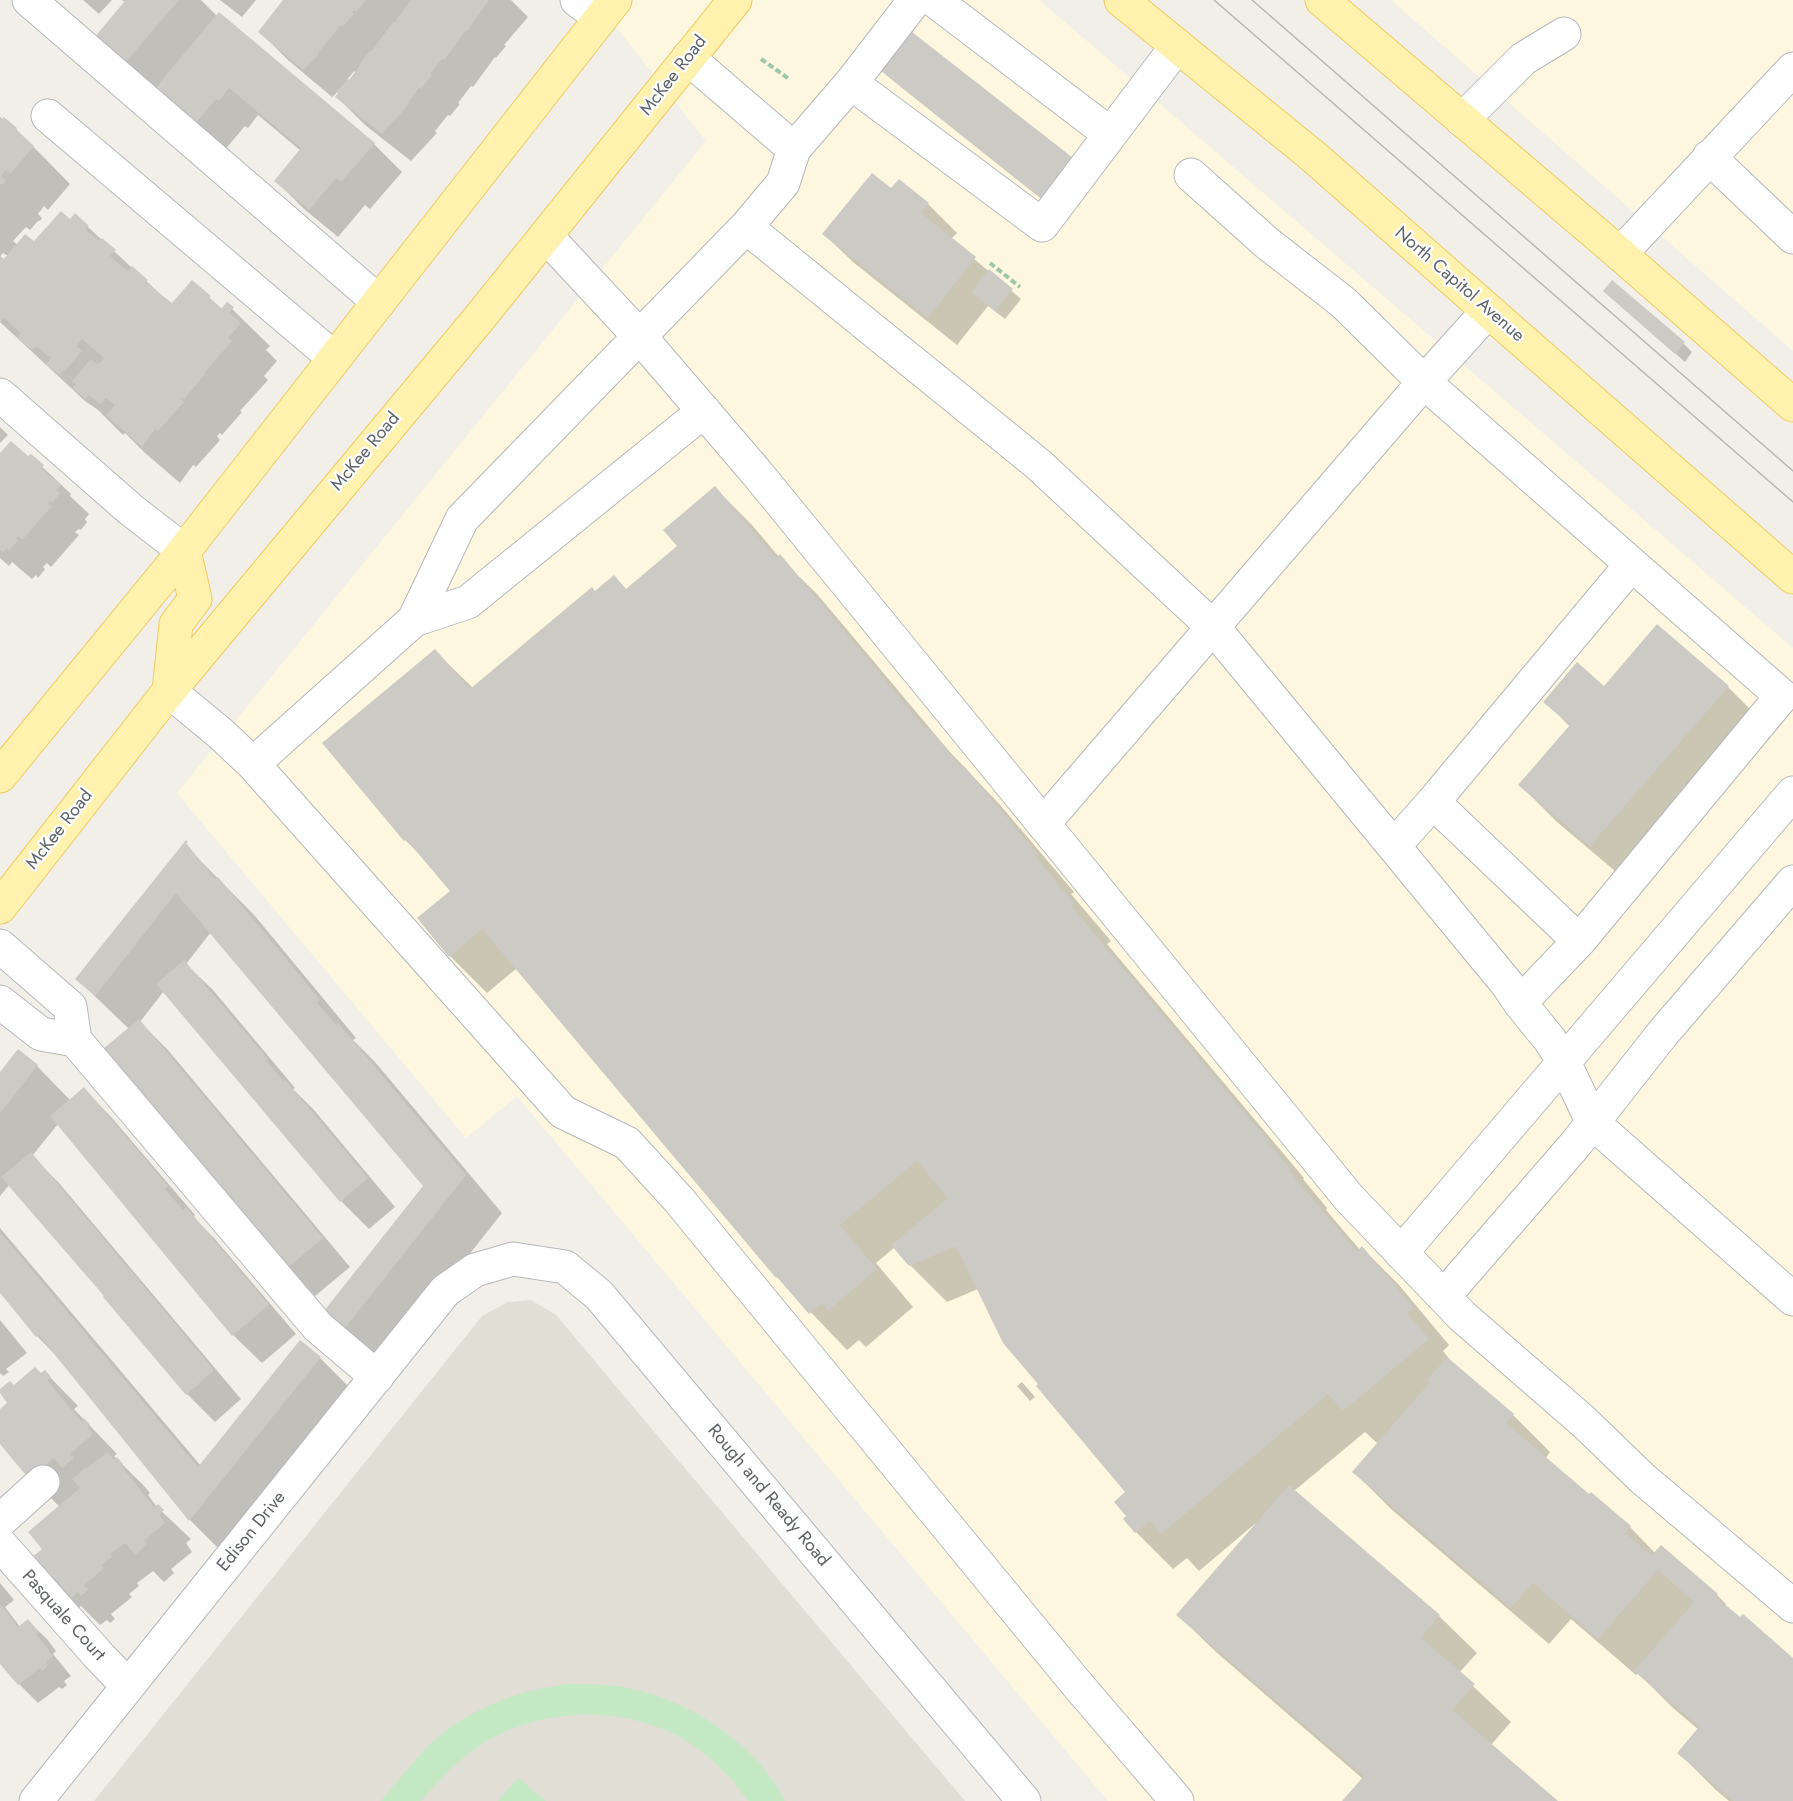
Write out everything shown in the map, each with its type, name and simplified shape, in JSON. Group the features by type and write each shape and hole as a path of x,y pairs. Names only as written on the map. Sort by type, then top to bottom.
{"main road":[{"name":"McKee Road","path":"0,907 169,691 546,236 735,0"},
{"name":"North Capitol Avenue","path":"1121,0 1314,157 1793,576"},
{"path":"1322,0 1793,405"},
{"path":"0,776 184,551 379,302 598,6"},
{"path":"169,691 176,624 195,599 184,551"}],"street":[{"path":"29,0 379,302"},
{"path":"253,764 414,620 462,519 746,227 783,183 794,150 851,83 915,0"},
{"path":"934,0 1110,134"},
{"path":"1462,120 1524,59 1564,34"},
{"path":"851,83 1042,225 1177,46"},
{"path":"688,58 794,150"},
{"path":"1620,254 1793,69"},
{"path":"48,116 334,358"},
{"path":"1709,157 1793,237"},
{"path":"1191,175 1267,243 1344,303 1424,382 1782,696 1579,941 1520,1003"},
{"path":"746,227 1038,464 1213,627 1508,985 1564,1062 1593,1122 1793,1299"},
{"path":"546,236 704,411 850,586 1349,1198 1462,1316 1584,1422 1642,1478 1793,1606"},
{"path":"1043,824 1424,382 1488,311"},
{"path":"0,395 130,509 184,551"},
{"path":"414,620 468,602 704,411"},
{"path":"1394,846 1631,565"},
{"path":"169,691 253,764 563,1112 627,1143 679,1200 1076,1683 1177,1801"},
{"path":"1401,1253 1793,793"},
{"path":"1433,802 1579,941"},
{"path":"1444,1296 1593,1122 1663,1033 1793,882"},
{"path":"0,946 70,1007 75,1040 318,1327 376,1377"},
{"path":"0,1002 41,1034 75,1040"},
{"name":"Rough and Ready Road","path":"475,1270 513,1259 565,1267 599,1295 1024,1801"},
{"name":"Edison Drive","path":"36,1801 445,1291 475,1270"},
{"path":"0,1521 43,1482"},
{"name":"Pasquale Court","path":"0,1544 128,1686"}],"path":[{"path":"761,59 789,79"},
{"path":"990,263 1020,287"}],"shaded area":[{"path":"595,0 1039,0 1793,648 1793,1801 1108,1801 517,1096 466,1138 177,793 706,141"},
{"path":"1391,0 1793,0 1793,351"},
{"path":"531,1300 556,1315 965,1801 94,1801 482,1316 508,1302"}],"green space":[{"path":"567,1684 608,1685 632,1689 655,1695 700,1715 740,1744 758,1762 785,1801 748,1801 715,1763 696,1747 674,1734 626,1718 576,1715 526,1724 481,1745 456,1764 421,1801 381,1801 422,1753 445,1731 456,1724 490,1705 514,1696 536,1689"},
{"path":"518,1778 546,1801 498,1801"}],"building":[{"path":"124,0 179,0 123,65 93,39"},
{"path":"283,0 366,0 356,12 354,10 352,12 354,14 342,27 341,25 317,54 319,54 303,70 258,32"},
{"path":"411,0 489,0 444,60 442,59 430,73 432,75 421,89 419,88 408,102 409,104 382,134 335,97 338,93 336,92 349,80"},
{"path":"219,12 375,143 341,182 336,178 309,210 274,181 301,148 229,88 219,101 216,99 194,125 153,91"},
{"path":"912,32 1082,165 1049,205 880,70"},
{"path":"4,117 34,146 10,174 6,170 1,176 6,180 2,185 0,184 0,118 2,120"},
{"path":"872,173 891,188 899,179 929,203 921,213 976,257 928,318 822,234"},
{"path":"61,211 70,219 75,213 89,226 85,229 99,241 102,238 116,250 110,256 128,271 132,266 148,280 145,282 172,303 192,280 211,296 209,298 221,309 227,302 234,307 229,313 241,323 228,338 232,341 184,399 180,398 184,402 158,431 155,429 142,447 106,415 115,405 106,398 100,404 89,395 85,399 73,388 76,384 72,381 91,359 98,365 104,358 82,339 76,346 82,351 59,375 46,364 51,358 36,346 32,350 17,338 21,333 4,318 0,323 0,256 4,259 25,234 34,241"},
{"path":"989,269 1013,289 995,311 971,292"},
{"path":"1612,280 1685,342 1675,354 1603,291"},
{"path":"11,441 28,456 31,454 44,465 41,468 61,485 57,490 60,493 52,503 50,501 48,503 52,506 22,540 18,536 16,538 18,540 9,551 7,548 3,552 0,550 0,453"},
{"path":"715,486 776,558 780,554 926,729 928,727 962,768 964,766 1038,854 1035,856 1074,903 1071,906 1268,1140 1291,1170 1289,1171 1357,1251 1362,1246 1413,1307 1407,1313 1429,1339 1343,1411 1328,1394 1161,1534 1150,1521 1135,1533 1123,1519 1126,1516 1114,1502 1125,1492 1003,1343 956,1246 909,1266 891,1245 948,1198 917,1161 840,1225 877,1269 828,1311 822,1303 809,1314 776,1278 482,929 449,957 417,918 450,891 406,839 404,841 322,743 435,649 470,689 592,587 595,591 614,575 626,589 677,546 663,530"},
{"path":"1657,624 1729,686 1590,846 1518,785 1570,725 1543,702 1577,662 1604,686"},
{"path":"186,840 215,879 218,877 320,1000 317,1003 336,1025 338,1023 466,1175 345,1328 324,1311 423,1186 176,893 95,996 75,979"},
{"path":"184,960 268,1059 266,1060 284,1082 285,1080 368,1178 340,1202 156,984"},
{"path":"139,1019 323,1238 286,1269 204,1170 206,1169 189,1148 187,1149 103,1049"},
{"path":"18,1049 38,1065 0,1113 0,1072"},
{"path":"84,1087 168,1186 165,1189 183,1210 186,1207 269,1305 232,1336 50,1116"},
{"path":"31,1152 214,1370 186,1395 1,1177"},
{"path":"0,1232 198,1467 300,1340 321,1357 189,1521 39,1335 36,1337 0,1293"},
{"path":"1447,1357 1514,1414 1506,1423 1589,1494 1591,1492 1631,1526 1625,1533 1652,1555 1661,1545 1718,1594 1715,1596 1740,1617 1743,1614 1793,1658 1793,1801 1733,1801 1677,1753 1699,1727 1634,1671 1694,1602 1658,1570 1598,1639 1533,1583 1511,1608 1352,1472 1430,1382 1427,1380"},
{"path":"35,1367 41,1373 45,1370 51,1377 47,1380 81,1421 84,1418 90,1425 87,1427 93,1434 70,1454 74,1458 62,1468 54,1458 29,1479 0,1444 0,1409 7,1403 0,1389 10,1381 14,1385"},
{"path":"108,1452 114,1460 117,1457 123,1464 121,1466 154,1507 158,1504 164,1510 159,1514 165,1523 144,1540 147,1544 135,1555 125,1543 110,1554 112,1557 102,1565 104,1568 84,1585 88,1590 81,1596 78,1592 71,1598 54,1577 50,1581 31,1558 42,1549 28,1532 80,1488 72,1479"},
{"path":"1289,1485 1440,1615 1421,1638 1475,1684 1452,1710 1558,1801 1342,1801 1364,1776 1176,1615"},
{"path":"0,1604 18,1627 28,1619 39,1632 36,1634 53,1656 46,1662 49,1665 42,1671 40,1668 18,1685 0,1664"}],"tram line":[{"path":"1214,0 1793,502"},
{"path":"1252,0 1793,471"}]}
